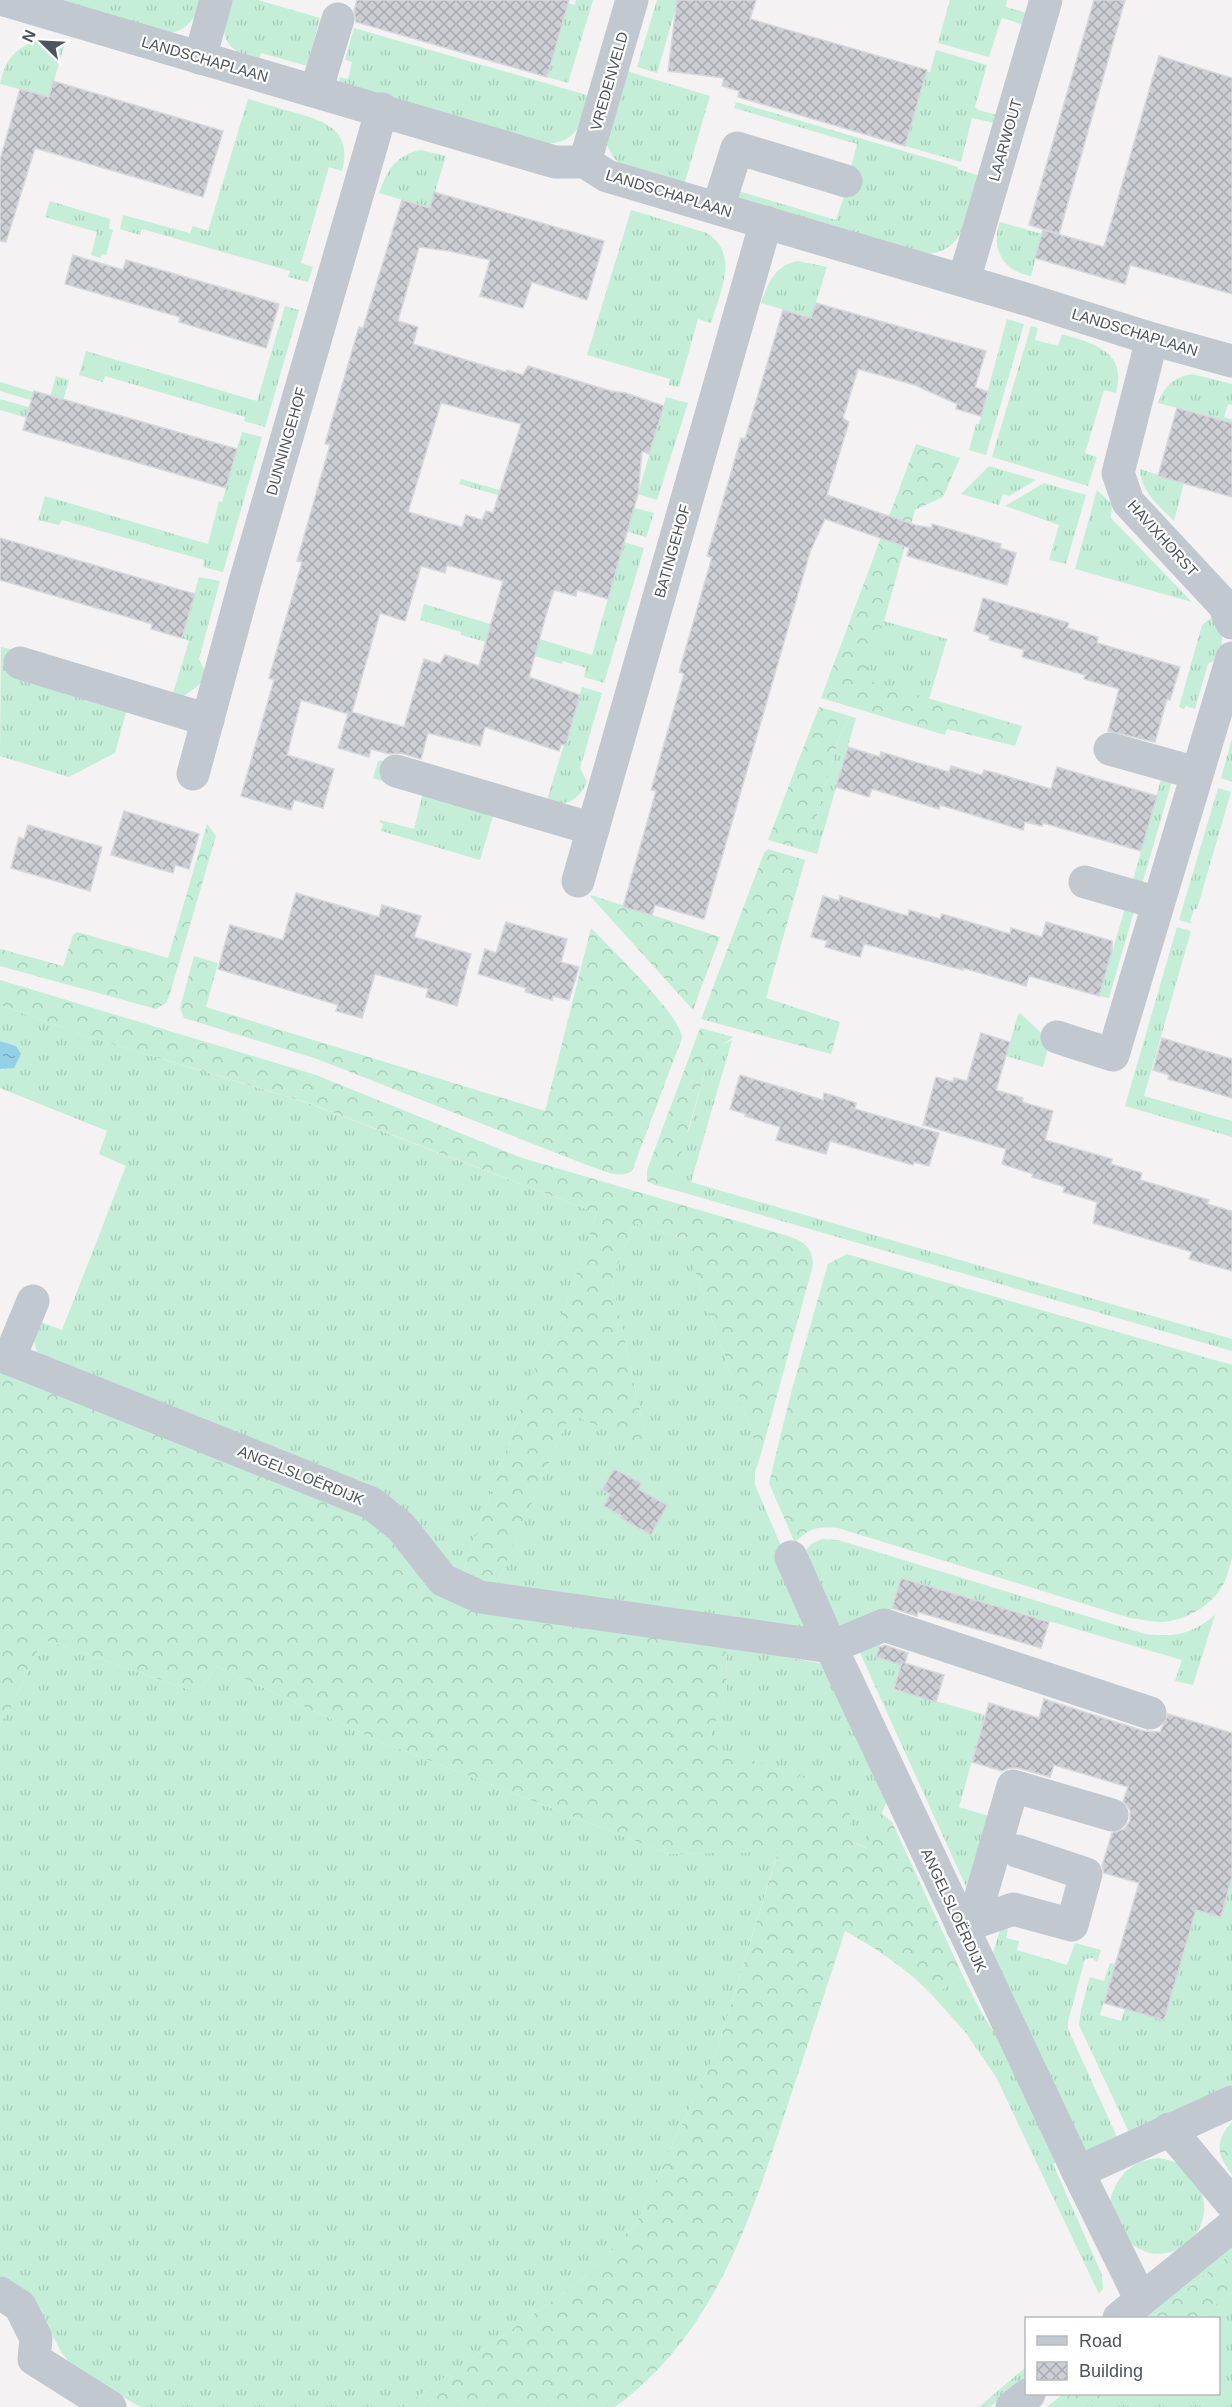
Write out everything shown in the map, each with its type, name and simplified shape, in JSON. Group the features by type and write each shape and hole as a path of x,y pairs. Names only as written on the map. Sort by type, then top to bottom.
{"street":[{"name":"LANDSCHAPLAAN","path":"1,0 555,162 575,160 585,162 607,176 1232,361"},
{"path":"200,58 216,0"},
{"name":"VREDENVELD","path":"585,162 632,0"},
{"name":"LAARWOUT","path":"964,280 1046,0"},
{"path":"316,91 338,20"},
{"name":"DUNNINGEHOF","path":"193,774 248,571 382,110"},
{"path":"718,208 737,148 846,181"},
{"name":"BATINGEHOF","path":"578,881 766,222"},
{"name":"HAVIXHORST","path":"1152,339 1118,474 1128,502 1224,604 1232,623"},
{"path":"1056,1037 1113,1055 1232,658"},
{"path":"20,663 208,720"},
{"path":"1110,749 1196,773"},
{"path":"396,771 593,829"},
{"path":"1084,882 1158,903"},
{"path":"5,1357 33,1301"},
{"name":"ANGELSLOËRDIJK","path":"5,1357 371,1503 401,1527 444,1580 480,1597 831,1647"},
{"name":"ANGELSLOËRDIJK","path":"791,1557 831,1647 968,1925 1078,2172 1130,2309 1232,2226"},
{"path":"831,1647 885,1625 1149,1713"},
{"path":"968,1925 1013,1786 1112,1815"},
{"path":"968,1925 1013,1909 1072,1925 1086,1874 1017,1851"},
{"path":"1078,2172 1232,2102"},
{"path":"1169,2129 1232,2204"},
{"path":"0,2294 20,2306 36,2338 34,2359 110,2407"},
{"path":"1012,2407 1028,2395"}],"green space":[{"path":"46,0 203,0 191,21 183,28 171,33"},
{"path":"228,0 258,0 320,18 307,66 261,53 258,62 236,51 226,39 224,32"},
{"path":"576,0 593,0 568,83 547,77 568,3 575,5"},
{"path":"657,0 678,0 657,73 637,67"},
{"path":"950,0 1007,0 1006,7 1027,13 1023,25 1003,18 1001,20 989,57 938,43"},
{"path":"354,28 590,96 581,123 565,140 545,144 338,85 340,77 348,79 352,62 345,60"},
{"path":"37,41 50,41 64,46 49,97 0,84 4,69 12,56 22,47"},
{"path":"936,50 987,65 975,107 997,115 995,123 972,118 961,162 905,146 926,72 930,72"},
{"path":"623,70 710,96 684,185 621,165 613,157 607,145"},
{"path":"248,99 316,119 334,130 343,146 342,171 329,167 301,263 313,267 308,282 288,277 290,271 142,229 140,235 120,229 123,215 190,233 193,226 208,231"},
{"path":"736,102 958,167 958,169 980,176 969,215 958,238 939,252 925,254 733,197 735,190 836,220 844,196 850,198 859,170 851,167 857,144 734,108"},
{"path":"421,150 446,156 430,208 379,193 385,177 394,165 412,152"},
{"path":"50,201 110,219 109,229 113,230 106,255 102,254 100,258 91,255 97,232 45,217"},
{"path":"631,210 707,233 717,242 723,252 725,275 719,299 711,323 698,319 679,387 669,385 670,379 587,355"},
{"path":"1000,222 1042,234 1031,276 1013,269 1001,257 997,241"},
{"path":"798,261 827,267 811,318 761,303 766,289 778,271 783,266"},
{"path":"285,306 299,310 265,427 244,421 245,417 105,376 103,382 79,375 86,351 257,401"},
{"path":"1007,319 1024,324 986,455 969,450 976,424 979,424"},
{"path":"1031,326 1038,328 1035,340 1058,346 1062,334 1085,341 1105,351 1117,367 1116,393 1104,390 1085,453 1097,457 1088,486 992,457"},
{"path":"1192,374 1232,384 1232,405 1228,404 1224,417 1232,419 1232,468 1193,457 1205,415 1158,403 1170,383"},
{"path":"56,376 69,380 61,409 0,391 0,382 50,397"},
{"path":"666,397 688,403 657,500 638,494"},
{"path":"0,399 59,416 42,422 0,410"},
{"path":"242,432 262,437 223,572 203,567 204,560 62,520 59,525 38,520 45,496 208,544 219,501 222,502"},
{"path":"916,444 960,458 943,497 915,510 884,621 863,679 1022,726 1015,746 947,729 945,735 821,698"},
{"path":"989,466 1036,480 1009,496 1003,494 999,505 961,494"},
{"path":"1140,469 1184,483 1174,521 1147,491"},
{"path":"505,473 654,513 646,537 459,484 461,479 499,490"},
{"path":"1044,483 1086,495 1066,564 1049,560 1059,525 1005,506"},
{"path":"1097,490 1112,504 1111,518 1192,602 1075,569"},
{"path":"624,542 644,548 604,683 584,677 586,668 563,661 562,664 461,635 461,632 420,620 424,604 592,655"},
{"path":"199,577 220,581 199,659 206,673 199,685 181,698 172,696 189,641 182,638"},
{"path":"1211,618 1219,620 1223,632 1220,657 1208,664 1195,709 1186,706 1184,709 1179,707 1202,625"},
{"path":"884,621 947,639 929,699 862,680"},
{"path":"1,647 18,651 127,709 115,753 69,777 0,756"},
{"path":"582,687 602,693 580,768 587,782 580,794 571,801 560,804 546,803"},
{"path":"819,707 850,716 839,738 807,851 768,840"},
{"path":"850,716 856,718 817,854 807,851 839,738"},
{"path":"1232,739 1232,782 1221,778"},
{"path":"381,760 495,809 480,860 381,831 383,824 379,822 380,820 414,829 423,793 373,778 378,761"},
{"path":"1163,772 1174,774 1141,888 1132,884"},
{"path":"1218,788 1231,792 1197,909 1194,909 1190,921 1193,924 1179,920"},
{"path":"207,824 216,836 166,1003 156,1009 0,966 0,949 63,966 73,935 77,932 168,958"},
{"path":"768,849 805,860 766,998 840,1022 831,1054 701,1019 764,853"},
{"path":"591,895 720,937 693,1010 591,897"},
{"path":"1126,905 1135,908 1109,998 1099,996"},
{"path":"1177,927 1191,931 1144,1096 1232,1121 1232,1137 1125,1106"},
{"path":"591,928 658,999 679,1028 682,1038 632,1171 623,1174 612,1174 592,1167 317,1059 184,1018 180,1008 194,956 218,963 206,1007 545,1111"},
{"path":"0,980 316,1075 519,1157 788,1236 803,1243 809,1249 813,1265 760,1457 684,1239 634,1223 612,1280 645,1435 638,1443 570,1414 495,1588 462,1575 537,1362 555,1337 597,1213 306,1102 89,1037 0,1005"},
{"path":"0,1005 89,1037 305,1102 597,1213 555,1337 537,1362 462,1575 38,1354 33,1339 38,1321 62,1330 126,1166 99,1154 107,1131 0,1088 0,1069 3,1070 16,1046 0,1041"},
{"path":"1020,1013 1050,1041 1043,1067 1006,1056"},
{"path":"700,1028 733,1037 707,1064 671,1189 647,1181 647,1170"},
{"path":"732,1040 691,1182 1232,1339 1232,1351 671,1189 707,1064 724,1044"},
{"path":"634,1223 684,1239 760,1457 755,1472 755,1485 814,1623 811,1629 495,1588 570,1414 637,1442 645,1435 612,1280"},
{"path":"847,1254 1232,1365 1232,1558 1225,1581 1216,1595 1203,1607 1187,1616 1170,1621 1154,1622 1130,1618 838,1528 814,1529 795,1543 769,1483 791,1393 828,1264"},
{"path":"0,1370 366,1516 419,1565 726,1647 727,1695 711,1733 715,1747 815,1782 850,1810 851,1841 865,1848 881,1813 892,1822 963,1976 933,1996 892,1961 845,1931 760,2189 726,2270 704,2309 679,2344 650,2377 615,2407 403,2407 580,2281 636,2224 719,2044 778,1852 669,1854 382,1742 216,1666 199,1693 43,1639 9,1712 0,1722"},
{"path":"822,1539 838,1540 1145,1634 1174,1635 1190,1631 1215,1615 1193,1685 1175,1681 1182,1660 901,1578 889,1616 836,1635 801,1557 811,1544"},
{"path":"43,1639 199,1693 216,1666 382,1742 669,1854 778,1851 719,2044 636,2224 580,2281 403,2407 140,2407 72,2366 61,2352 34,2302 23,2291 0,2276 0,1722 9,1712"},
{"path":"880,1643 877,1657 901,1665 894,1689 985,1715 959,1807 996,1818 972,1900 860,1653 867,1646"},
{"path":"726,1647 820,1663 891,1792 866,1848 851,1841 815,1782 715,1748 711,1733 727,1695"},
{"path":"1232,1878 1232,2085 1129,2132 1079,2025 1090,1977 1104,1981 1110,1963 1115,1964 1100,2015 1121,2021 1125,2009 1164,2020 1196,1910 1221,1916"},
{"path":"1009,1924 1006,1938 1019,1941 1017,1950 1067,1965 1075,1943 1101,1950 1097,1962 1092,1958 1085,1959 1068,2021 1068,2029 1117,2137 1083,2153 992,1956 1001,1927"},
{"path":"963,1976 998,2039 1057,2162 1053,2164 1102,2275 1103,2289 1099,2294 996,2077 966,2033 933,1996"},
{"path":"1232,2122 1232,2175 1223,2161 1220,2143"},
{"path":"1159,2158 1174,2162 1190,2174 1202,2195 1204,2212 1200,2227 1191,2240 1178,2249 1163,2254 1147,2252 1130,2242 1111,2202 1111,2195 1115,2187 1128,2170 1139,2163"},
{"path":"1232,2238 1232,2253 1152,2317 1137,2317"},
{"path":"1232,2253 1232,2292 1200,2317 1152,2317"},
{"path":"1232,2292 1232,2407 1089,2407 1105,2395 1220,2395 1220,2317 1200,2317"},
{"path":"1025,2368 1025,2377 990,2407 979,2407"},
{"path":"1062,2395 1105,2395 1089,2407 1047,2407"}],"water":[{"path":"0,1041 16,1046 21,1054 14,1068 0,1069"}],"building":[{"path":"357,0 569,0 547,77 356,22 354,11"},
{"path":"677,0 756,0 750,19 927,70 905,146 738,97 739,91 722,86 724,78 668,71"},
{"path":"1094,0 1125,0 1059,234 1029,225"},
{"path":"1159,56 1232,78 1232,294 1130,265 1125,284 1035,258 1043,230 1104,247"},
{"path":"53,81 223,131 203,197 35,148 6,242 0,241 0,160 20,89 49,97"},
{"path":"434,192 604,241 587,300 532,282 523,308 480,296 490,260 419,247 398,321 418,327 413,344 506,372 507,370 523,375 528,366 664,406 649,454 642,451 638,494 608,599 577,590 576,596 554,590 546,615 529,677 580,695 566,744 561,745 559,751 485,727 480,746 428,733 421,759 401,753 389,754 371,749 369,757 338,748 348,714 301,700 287,755 334,769 323,808 294,800 291,810 241,796 274,680 269,678 302,562 297,561 330,445 325,444 359,327 363,328 402,200 430,208","holes":["441,403 521,424 493,513 486,511 482,520 466,515 462,527 408,512","447,565 503,581 479,666 445,655 440,664 424,659 404,727 352,712 380,613 405,621 421,566 445,573"]},
{"path":"73,255 123,270 126,260 279,304 266,348 179,322 180,317 65,284"},
{"path":"816,303 986,351 975,387 988,392 981,416 956,409 957,404 915,385 858,369 843,418 849,422 827,495 915,525 932,528 932,524 1001,544 1000,548 1016,553 1007,585 907,556 909,548 825,519 810,552 704,919 655,905 652,915 623,907 656,791 651,790 684,674 679,672 712,557 707,556 741,438 745,439 783,310 811,318"},
{"path":"34,391 237,449 226,488 23,430"},
{"path":"1177,408 1232,423 1232,497 1158,476"},
{"path":"0,538 195,594 182,638 151,629 152,624 0,580"},
{"path":"983,598 1069,623 1067,628 1098,637 1097,643 1180,667 1170,700 1167,699 1155,742 1108,731 1119,689 1084,679 1085,675 1022,657 1024,650 989,640 990,636 974,631"},
{"path":"848,747 880,757 881,752 949,772 951,766 982,775 984,770 1051,789 1057,767 1157,796 1141,851 1043,823 1042,826 1025,822 1023,830 940,805 939,809 872,789 869,797 836,787"},
{"path":"124,811 199,834 189,869 175,865 173,873 111,855"},
{"path":"28,825 102,847 90,891 11,868 19,837 24,839"},
{"path":"296,893 379,917 382,905 421,916 414,937 471,954 457,1006 426,997 428,989 375,974 362,1018 336,1011 338,1005 218,969 230,925 283,940"},
{"path":"823,896 839,901 840,896 908,916 909,910 940,919 942,914 1010,934 1011,928 1042,937 1046,922 1112,941 1112,951 1099,996 1029,976 1026,986 864,944 860,957 825,947 827,941 811,937"},
{"path":"506,922 567,939 561,962 579,967 569,1000 553,996 552,1000 525,992 526,988 478,974 485,949 496,953"},
{"path":"981,1033 1010,1042 996,1090 1023,1098 1022,1102 1053,1111 1045,1140 1112,1159 1111,1164 1142,1173 1140,1180 1209,1200 1207,1204 1232,1211 1232,1271 1189,1259 1192,1252 1093,1223 1097,1202 1063,1192 1065,1187 1032,1177 1033,1174 1002,1164 1006,1149 923,1125 936,1077 953,1082 954,1078 967,1081"},
{"path":"1162,1038 1232,1059 1232,1098 1168,1079 1169,1075 1153,1070"},
{"path":"740,1075 823,1100 824,1093 856,1103 855,1109 939,1133 929,1166 914,1162 913,1165 830,1141 826,1154 776,1140 780,1127 730,1109"},
{"path":"614,1469 641,1483 638,1489 667,1505 651,1535 604,1506 610,1494 602,1490"},
{"path":"901,1578 1049,1622 1041,1648 918,1612 917,1616 892,1608"},
{"path":"885,1645 908,1653 905,1663 944,1675 936,1702 894,1689 901,1665 876,1657 879,1647"},
{"path":"1044,1699 1144,1731 1160,1732 1168,1714 1232,1733 1232,1876 1221,1917 1196,1910 1164,2020 1104,2003 1139,1883 1104,1873 1102,1866 1112,1833 1124,1829 1130,1821 1130,1810 1123,1801 1128,1787 1054,1765 1050,1777 1018,1768 1002,1771 972,1762 989,1703 1039,1718"}]}
